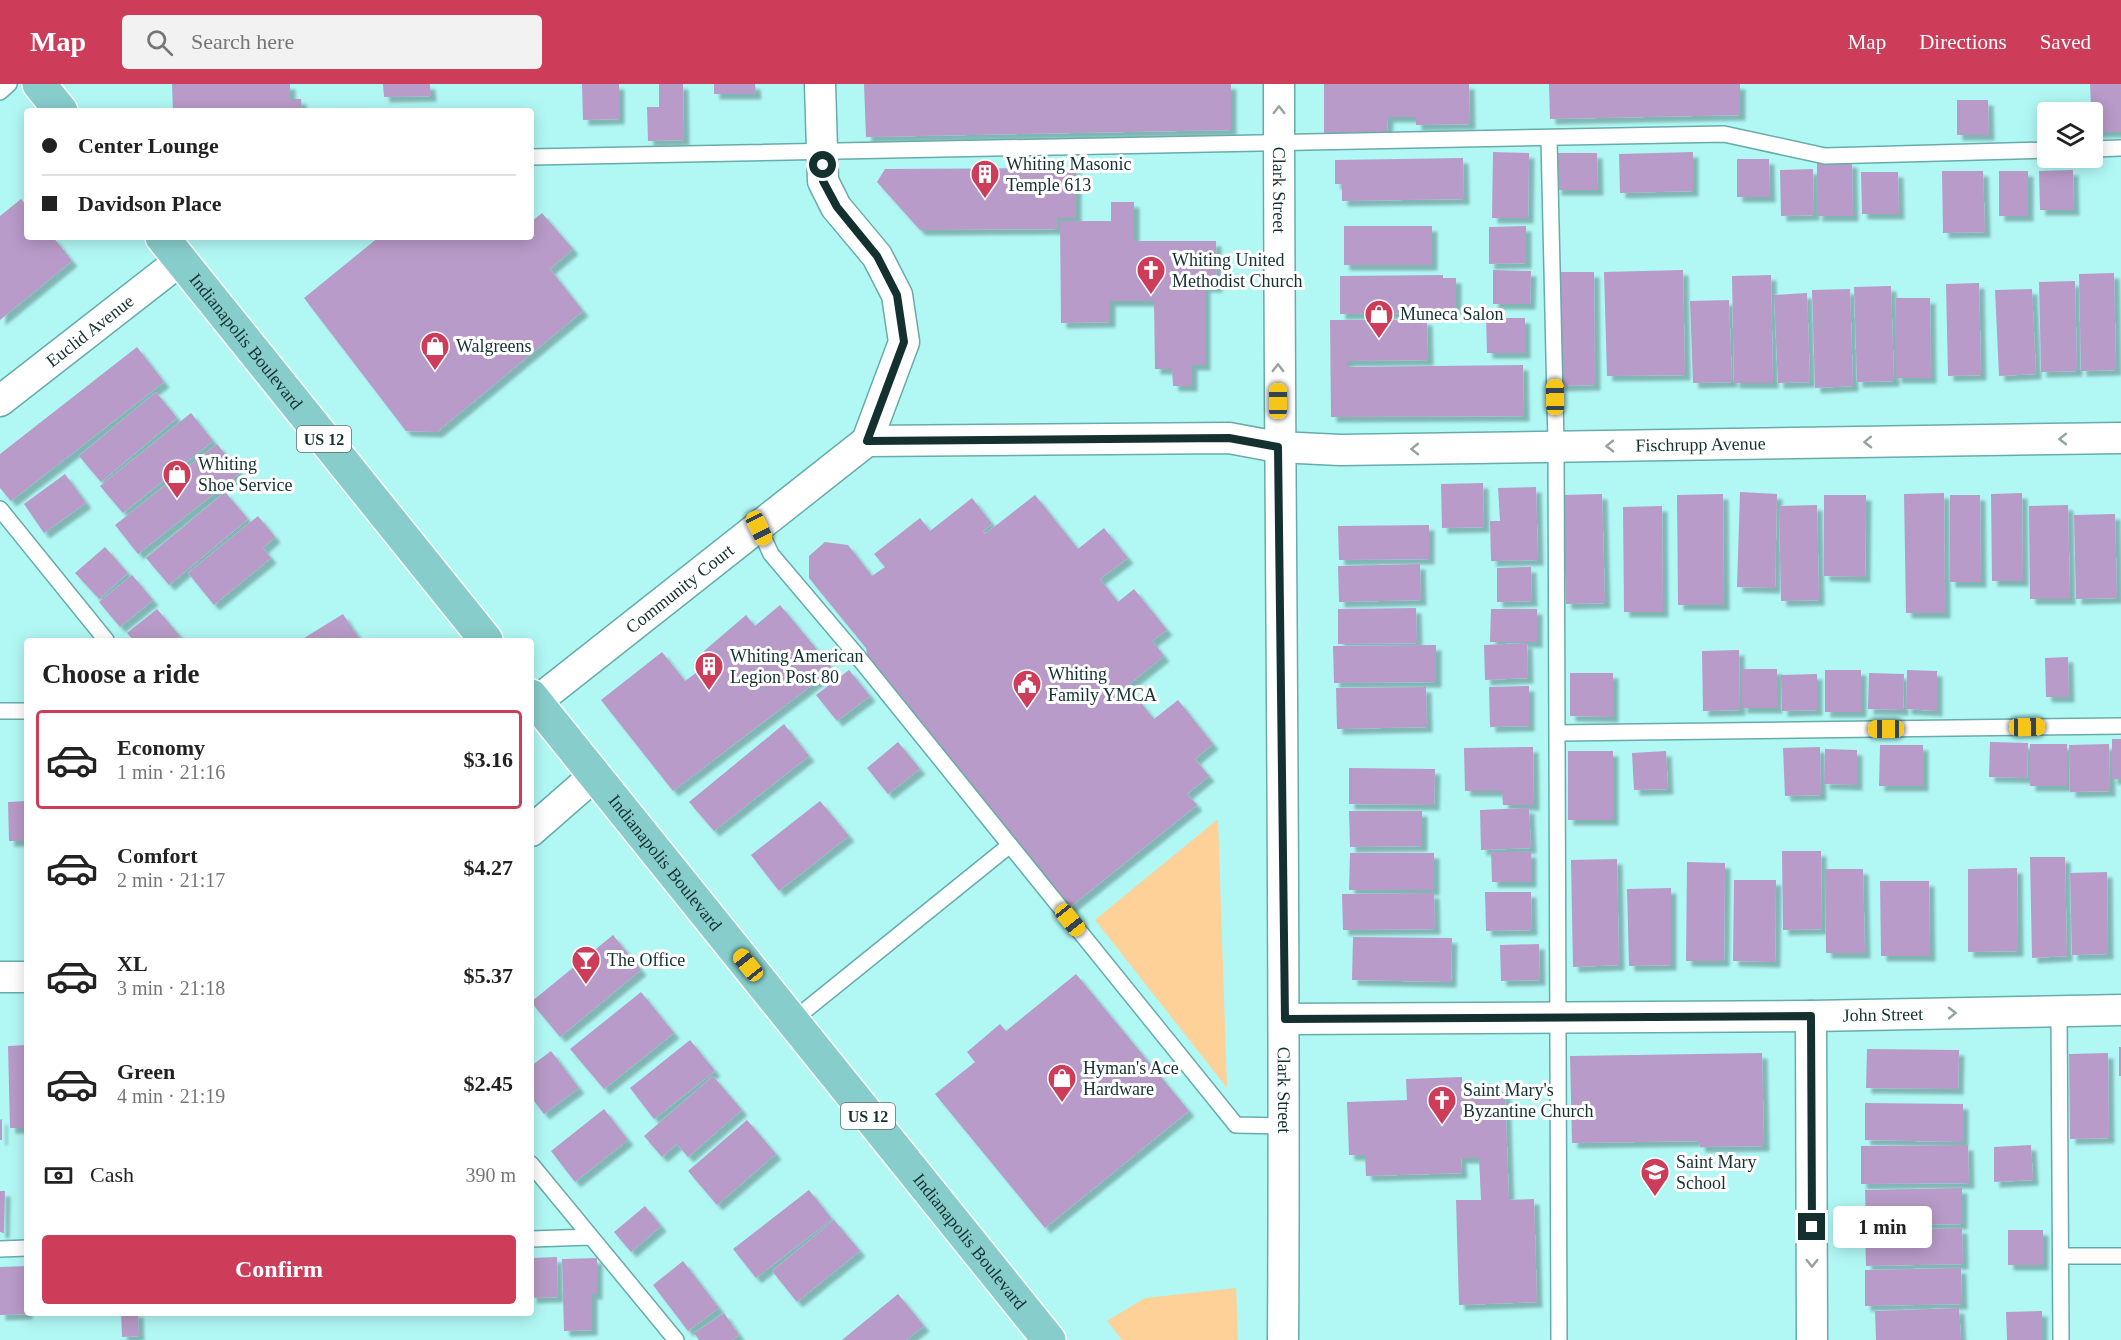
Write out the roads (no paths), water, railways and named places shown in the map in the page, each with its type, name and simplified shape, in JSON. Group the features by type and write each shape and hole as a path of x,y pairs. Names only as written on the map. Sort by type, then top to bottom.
{"main road":[{"path":"39,84 59,108"},
{"name":"Indianapolis Boulevard","path":"172,248 484,638"},
{"name":"Indianapolis Boulevard","path":"534,699 1049,1340"}],"street":[{"path":"820,84 823,181 837,207 877,256 897,295 904,342 867,441 1229,438 1278,447"},
{"name":"Clark Street","path":"1279,84 1278,447 1285,1019 1284,1340"},
{"name":"Euclid Avenue","path":"0,401 172,248"},
{"name":"Fischrupp Avenue","path":"1278,447 1340,450 2121,438"},
{"name":"Community Court","path":"534,699 759,528 867,441"},
{"path":"534,828 595,775"},
{"path":"0,977 24,977"},
{"name":"John Street","path":"1285,1019 1811,1016 2121,1010"},
{"path":"1811,1016 1812,1340"}],"lane":[{"path":"0,92 9,84"},
{"path":"534,157 1724,134 1825,156 2037,150"},
{"path":"1549,138 1556,447 1559,1340"},
{"path":"2103,149 2121,148"},
{"path":"0,509 104,638"},
{"path":"759,528 771,554 1236,1125 1285,1126"},
{"path":"0,711 24,711"},
{"path":"1558,733 2121,726"},
{"path":"792,1021 1010,845"},
{"path":"2059,1011 2061,1340"},
{"path":"534,1168 676,1340"},
{"path":"534,1239 591,1238"},
{"path":"0,1248 24,1248"},
{"path":"2061,1256 2121,1256"}],"place":[{"name":"Whiting Masonic Temple 613","path":"985,200"},
{"name":"Whiting United Methodist Church","path":"1151,296"},
{"name":"Muneca Salon","path":"1379,340"},
{"name":"Walgreens","path":"435,372"},
{"name":"Whiting Shoe Service","path":"177,500"},
{"name":"Whiting American Legion Post 80","path":"709,692"},
{"name":"Whiting Family YMCA","path":"1027,710"},
{"name":"The Office","path":"586,986"},
{"name":"Hyman's Ace Hardware","path":"1062,1104"},
{"name":"Saint Mary's Byzantine Church","path":"1442,1126"},
{"name":"Saint Mary School","path":"1655,1198"}]}
